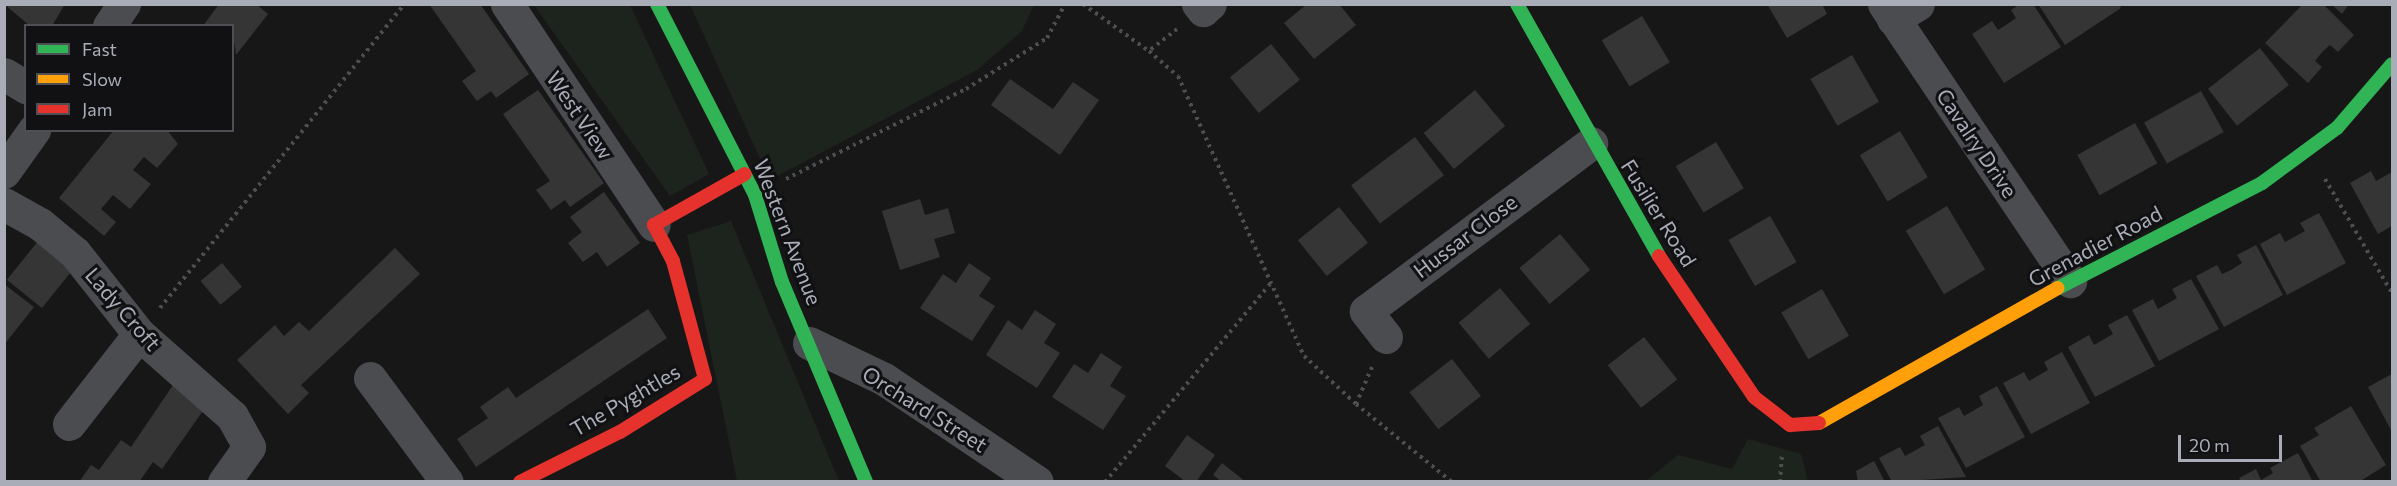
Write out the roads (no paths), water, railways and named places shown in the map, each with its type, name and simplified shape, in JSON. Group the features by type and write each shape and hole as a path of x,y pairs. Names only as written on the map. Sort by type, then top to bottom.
{"street":[{"path":"110,24 124,4"},
{"name":"West View","path":"507,4 654,225"},
{"name":"Western Avenue","path":"657,4 755,195 782,282 866,482"},
{"name":"Fusilier Road","path":"1517,4 1631,214 1754,397 1790,425"},
{"name":"Cavalry Drive","path":"1899,9 2070,281"},
{"name":"Grenadier Road","path":"1790,425 1819,423 1845,411 2070,281 2307,154 2392,64"},
{"path":"4,74 24,86"},
{"path":"4,171 33,132"},
{"name":"Hussar Close","path":"1386,337 1366,311 1591,143"},
{"path":"654,225 745,174"},
{"name":"Lady Croft","path":"4,204 40,224 75,253 139,334 232,416 249,447 224,482"},
{"name":"The Pyghtles","path":"520,482 620,432 705,379 674,261 654,225"},
{"path":"69,424 139,334"},
{"name":"Orchard Street","path":"809,343 894,385 1037,482"},
{"path":"370,378 447,482"}]}
